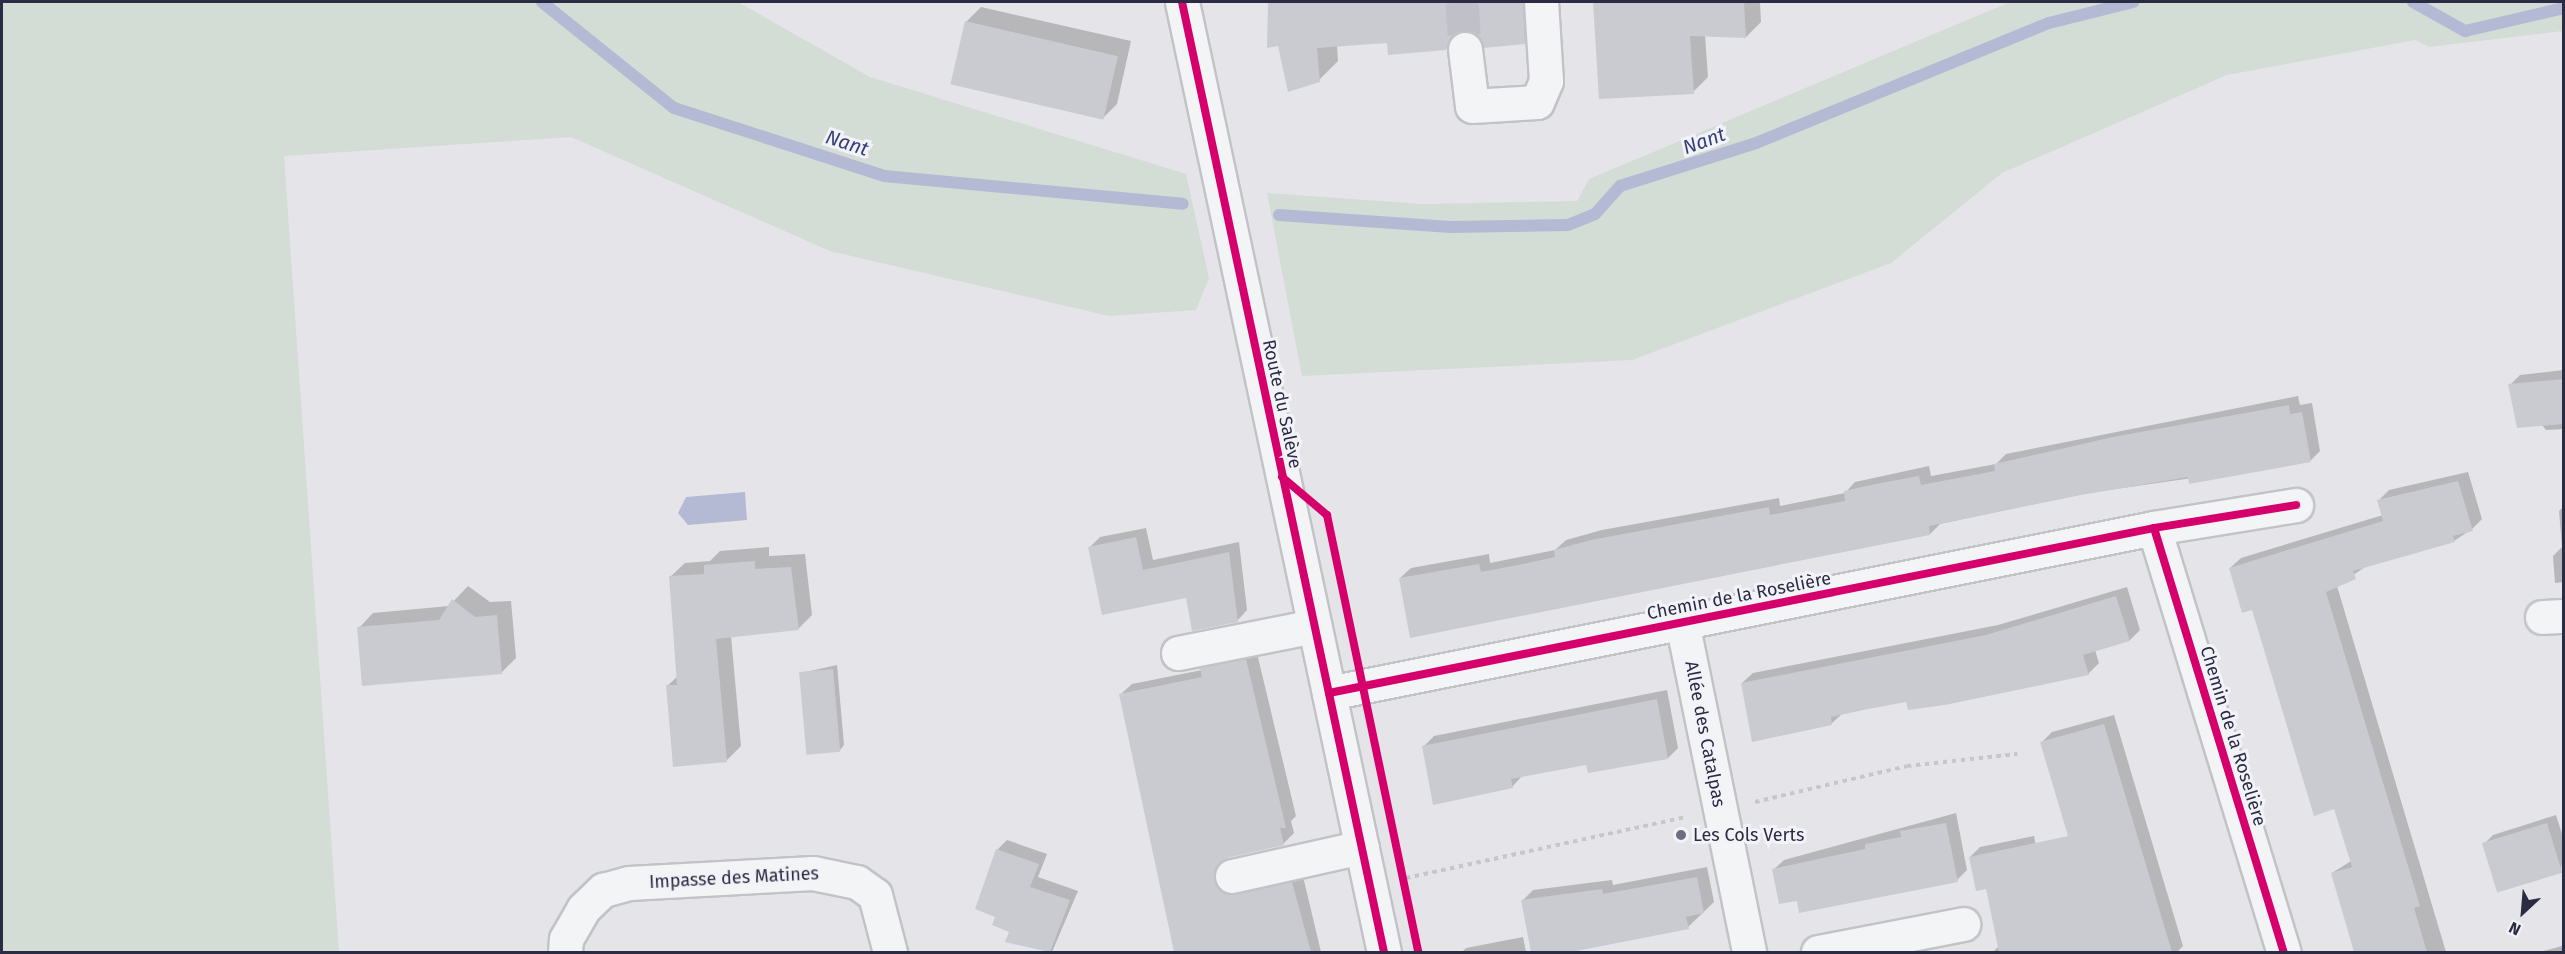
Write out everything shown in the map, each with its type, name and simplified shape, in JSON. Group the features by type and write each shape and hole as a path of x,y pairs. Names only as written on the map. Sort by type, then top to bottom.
{"street":[{"name":"Route du Salève","path":"1182,2 1384,952"},
{"path":"1465,49 1472,106 1537,102 1546,81 1541,2"},
{"name":"Chemin de la Roselière","path":"1329,693 2154,528 2296,506"},
{"name":"Chemin de la Roselière","path":"2154,528 2284,952"},
{"name":"Allée des Catalpas","path":"1682,622 1749,952"},
{"path":"1178,653 1314,626"},
{"path":"1232,876 1362,848"},
{"name":"Impasse des Matines","path":"565,952 566,939 583,909 603,890 629,883 813,873 846,878 875,895 890,952"},
{"path":"1818,952 1963,924"}],"shaded area":[{"path":"2,2 738,2 870,77 1186,174 1209,278 1196,310 1109,316 830,251 571,137 284,156 339,952 2,952"},
{"path":"2010,2 2563,2 2563,31 2429,47 2415,40 2227,75 2002,173 1891,263 1632,360 1302,376 1267,193 1423,204 1577,201 1589,179"}],"water":[{"path":"745,492 747,520 688,525 678,513 686,497"}],"building":[{"path":"1268,2 1523,2 1525,44 1484,48 1480,37 1463,30 1453,34 1446,50 1388,55 1387,43 1317,48 1320,82 1288,92 1278,46 1267,48"},
{"path":"1593,2 1744,2 1746,38 1690,36 1694,94 1599,99"},
{"path":"965,21 1118,56 1103,120 950,84"},
{"path":"2564,379 2564,424 2517,428 2508,384"},
{"path":"2289,405 2290,414 2302,412 2311,462 2189,484 2188,477 2081,495 1929,526 1930,535 1410,638 1399,578 1479,564 1481,572 1518,565 1555,557 1554,550 1591,540 1769,507 1770,515 1845,501 1844,491 1881,483 1919,476 1921,485 1995,471 1994,464 2113,437"},
{"path":"2458,481 2473,531 2453,536 2455,542 2353,571 2356,579 2326,592 2420,906 2414,908 2427,952 2354,952 2331,873 2352,867 2334,809 2314,816 2252,610 2242,613 2229,568 2383,521 2377,500"},
{"path":"1136,537 1143,570 1229,552 1238,622 1192,631 1186,598 1102,615 1088,547"},
{"path":"755,561 755,569 791,567 799,630 716,639 727,762 673,767 666,685 677,685 669,576 704,574 704,565"},
{"path":"2116,596 2130,641 2083,655 2089,675 1945,705 1908,710 1906,702 1868,709 1831,717 1832,725 1752,742 1741,683 1986,635"},
{"path":"452,599 475,617 497,615 502,674 362,686 357,627 439,620"},
{"path":"1246,659 1286,828 1280,828 1284,845 1227,858 1214,870 1214,879 1219,889 1235,894 1292,882 1311,952 1174,952 1119,694 1202,677 1200,668"},
{"path":"833,669 840,752 806,755 799,672"},
{"path":"1657,699 1668,759 1588,773 1586,765 1511,779 1513,788 1433,805 1422,746"},
{"path":"2104,724 2172,952 1999,952 1986,889 1976,891 1969,857 2068,836 2040,742"},
{"path":"1946,823 1958,882 1799,913 1797,901 1779,904 1772,869 1865,849 1865,844 1901,837 1900,831"},
{"path":"2547,823 2562,873 2497,893 2482,843"},
{"path":"996,849 1039,864 1030,887 1070,900 1050,952 1005,942 1009,932 992,925 995,917 975,909"},
{"path":"1697,877 1704,913 1686,917 1689,929 1571,952 1531,952 1521,900 1602,889 1603,894"}],"waterway":[{"name":"Nant","path":"542,2 674,108 884,176 1183,204"},
{"name":"Nant","path":"1279,215 1451,227 1568,225 1595,214 1620,186 1756,143 2049,23 2133,2"},
{"name":"Nant","path":"2413,2 2465,31 2564,8"}],"tunnel":[{"path":"1462,2 1465,49"}],"cycle path":[{"path":"1182,2 1384,952"},
{"path":"1282,477 1327,515 1418,952"},
{"path":"1329,693 2154,528 2296,505"},
{"path":"2154,528 2284,952"}],"place":[{"name":"Les Cols Verts","path":"1681,835"}]}
